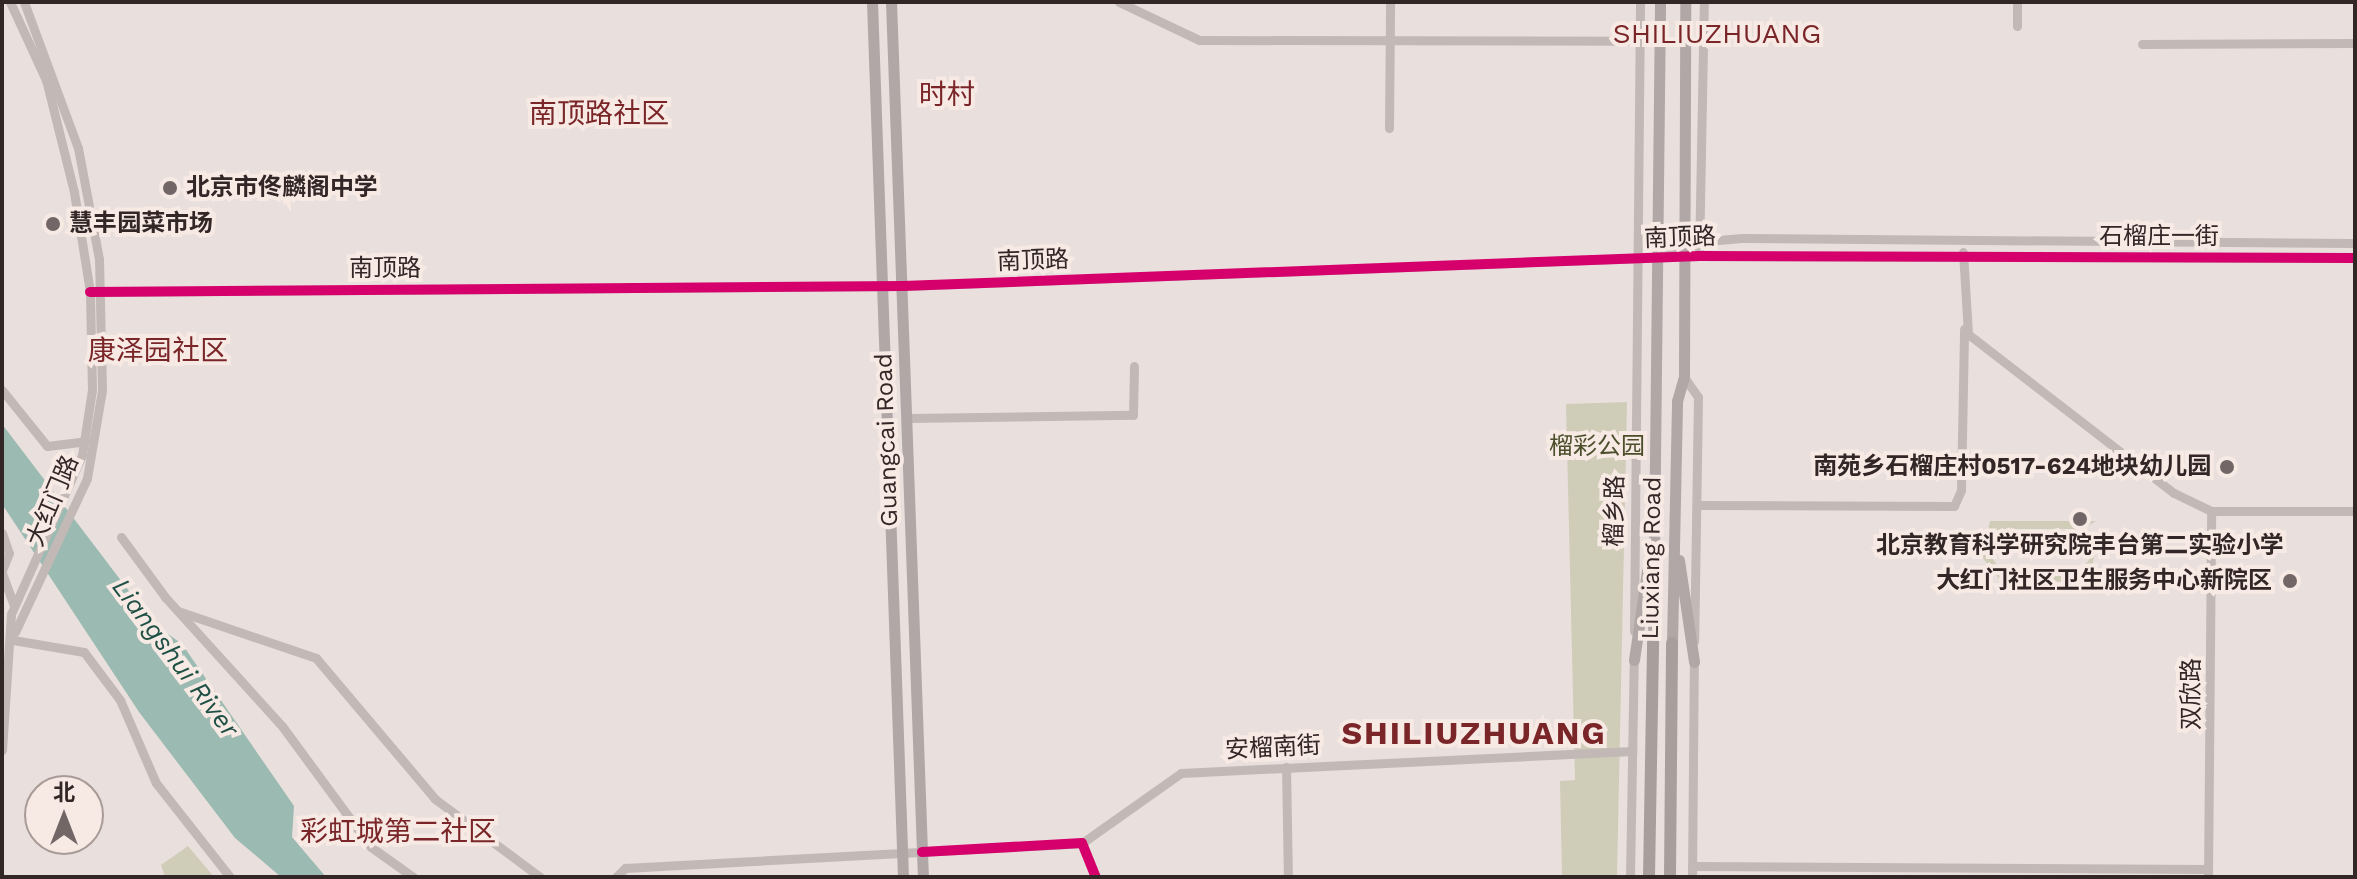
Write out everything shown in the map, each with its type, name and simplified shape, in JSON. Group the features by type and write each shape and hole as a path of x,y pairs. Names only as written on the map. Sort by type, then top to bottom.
{"highway":[{"name":"Liuxiang Road","path":"1649,877 1653,642"},
{"name":"Liuxiang Road","path":"1670,877 1672,643"}],"main road":[{"name":"Guangcai Road","path":"872,2 903,877"},
{"name":"Guangcai Road","path":"891,2 909,418 923,877"},
{"name":"Liuxiang Road","path":"1653,642 1660,2"},
{"name":"Liuxiang Road","path":"1672,643 1677,401 1684,377 1685,2"},
{"path":"1675,529 1694,662"},
{"path":"1634,660 1654,531"}],"street":[{"name":"大红门路","path":"10,2 46,80 66,151 90,292 86,441 69,484 22,580 14,605 13,640"},
{"name":"大红门路","path":"13,640 20,616 79,498 99,416 101,291 78,148 24,2"},
{"path":"1119,2 1199,40 1639,41"},
{"path":"1389,128 1390,2"},
{"name":"榴乡路","path":"1630,877 1640,2"},
{"path":"1699,256 1704,2"},
{"path":"2017,2 2017,26"},
{"path":"2142,44 2355,43"},
{"name":"南顶路","path":"1657,258 1683,243 1699,240 1963,244"},
{"name":"石榴庄一街","path":"1963,244 2355,243"},
{"path":"1697,505 1954,506 1961,490 1963,244"},
{"name":"南顶路","path":"90,292 903,286 1699,256 1964,257"},
{"name":"石榴庄一街","path":"1964,257 2355,258"},
{"path":"1964,328 2174,493 2211,511 2355,511"},
{"path":"909,418 1133,415 1134,366"},
{"path":"1684,377 1698,397 1692,877"},
{"path":"2,390 47,446 86,441"},
{"name":"双欣路","path":"2208,873 2211,511"},
{"path":"2,533 9,553 2,572 20,616"},
{"path":"121,537 178,611 282,726 371,847 413,877"},
{"path":"178,611 316,658 435,799 540,877"},
{"path":"2,750 13,640 84,652 120,700 156,783 230,877"},
{"name":"安榴南街","path":"1082,843 1181,773 1632,751"},
{"path":"1286,767 1288,877"},
{"path":"616,877 625,868 1082,843 1096,877"},
{"path":"1692,866 2208,873"}],"green space":[{"name":"榴彩公园","path":"1627,402 1617,877 1562,877 1560,781 1575,780 1566,404"},
{"path":"1990,521 2096,521 2085,528 2096,549 2092,566 2073,582 2000,580 1982,557","holes":["2003,529 2074,529 2089,544 2089,560 2074,575 2003,575 1988,551"]},
{"path":"188,846 214,877 165,877 161,865"}],"water":[{"name":"Liangshui River","path":"2,424 154,624 182,644 294,806 292,837 326,877 281,877 235,838 139,712 2,504"}],"cycle path":[{"path":"90,292 903,286 1699,256 2355,258"},
{"path":"922,852 1082,843 1096,877"}],"place":[{"name":"北京市佟麟阁中学","path":"170,188"},
{"name":"慧丰园菜市场","path":"53,224"},
{"name":"南苑乡石榴庄村0517-624地块幼儿园","path":"2227,467"},
{"name":"北京教育科学研究院丰台第二实验小学","path":"2080,519"},
{"name":"大红门社区卫生服务中心新院区","path":"2290,581"}],"district":[{"name":"SHILIUZHUANG","path":"1717,34"},
{"name":"时村","path":"947,95"},
{"name":"南顶路社区","path":"599,114"},
{"name":"康泽园社区","path":"158,351"},
{"name":"SHILIUZHUANG","path":"1474,733"},
{"name":"彩虹城第二社区","path":"398,832"}]}
